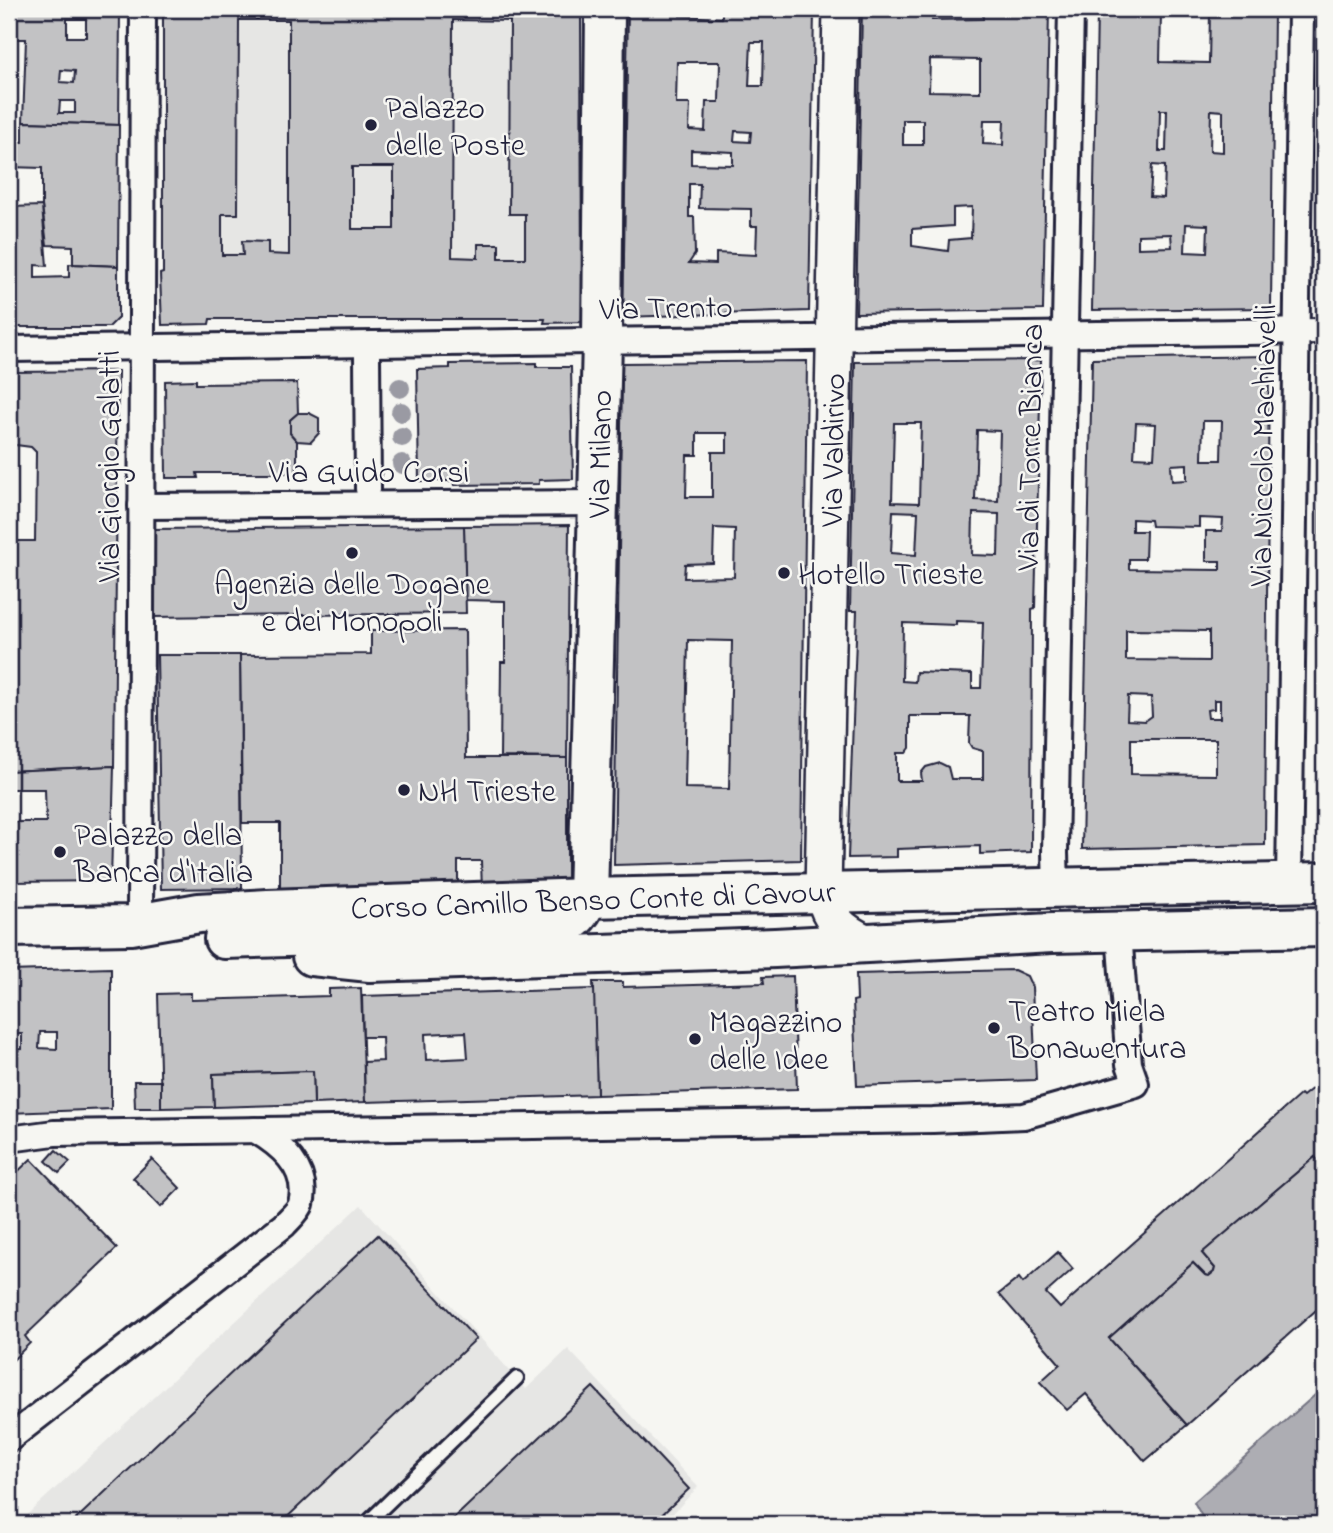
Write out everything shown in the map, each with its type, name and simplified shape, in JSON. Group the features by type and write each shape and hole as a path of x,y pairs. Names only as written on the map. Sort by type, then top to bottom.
{"main road":[{"name":"Via Milano","path":"588,898 602,341 605,9"},
{"name":"Via Valdirivo","path":"823,892 841,9"},
{"name":"Corso Camillo Benso Conte di Cavour","path":"9,927 135,924 199,913 588,898 1306,882"},
{"path":"823,892 827,909 836,923 850,935 867,943"},
{"path":"224,939 552,929 576,920 588,898"},
{"name":"Corso Camillo Benso Conte di Cavour","path":"135,924 317,957 370,962 867,943 1052,933 1324,927"}],"street":[{"name":"Via Giorgio Galatti","path":"135,924 141,506 143,9"},
{"name":"Via di Torre Bianca","path":"1056,887 1071,9"},
{"name":"Via Niccolò Machiavelli","path":"1301,9 1297,332 1306,882"},
{"name":"Via Trento","path":"9,349 1324,331"},
{"path":"367,356 368,489"},
{"name":"Via Guido Corsi","path":"141,506 598,503"},
{"path":"9,1139 54,1133 933,1120 1024,1116 1136,1084 1129,1064 1119,933"},
{"path":"9,1439 284,1225 300,1206 302,1185 292,1159 274,1141 255,1130"}],"lane":[{"path":"366,1524 517,1378"}],"shaded area":[{"name":"Palazzo delle Poste","path":"163,9 581,9 582,288 588,289 586,322 544,323 544,319 211,319 209,324 162,325 160,274 163,273"},
{"path":"361,1205 526,1389 568,1349 698,1487 663,1524 17,1524"},
{"path":"1324,1387 1324,1524 1206,1524 1194,1502"}],"building":[{"path":"9,9 120,9 119,125 23,122 26,39 10,39 9,129","holes":["67,19 86,19 86,37 67,37","61,70 75,71 74,83 60,82","60,101 75,101 75,113 59,113"]},
{"name":"Palazzo delle Poste","path":"163,9 581,9 582,289 588,289 586,322 544,323 545,319 210,319 209,324 162,325 160,274 163,273","holes":["239,20 289,20 289,255 268,254 268,242 242,241 243,255 222,255 222,214 238,214","453,20 510,21 509,214 525,214 525,258 499,258 499,244 478,244 478,258 452,257","352,167 394,167 394,229 352,229"]},
{"path":"628,9 680,9 680,16 722,18 722,9 814,9 809,311 623,317","holes":["751,42 764,42 763,86 749,86","677,62 720,62 719,102 706,102 705,131 689,130 690,104 676,104","735,131 751,132 750,142 734,141","691,150 733,152 733,165 691,164","689,184 700,184 699,208 751,209 751,226 757,226 756,255 716,253 716,264 689,263 695,254 694,217 689,217"]},
{"path":"862,9 932,9 932,20 983,19 983,9 1049,9 1043,310 856,313","holes":["930,59 980,60 980,92 929,91","903,120 923,120 923,145 903,145","984,120 1004,120 1003,145 983,144","972,207 971,238 949,240 948,251 912,246 912,229 953,226 953,208"]},
{"path":"1097,9 1274,9 1271,308 1092,310","holes":["1161,12 1210,12 1209,63 1160,62","1160,110 1167,110 1166,151 1159,151","1211,110 1223,111 1223,152 1210,151","1152,165 1165,166 1164,198 1150,197","1186,224 1208,225 1207,253 1185,252","1171,234 1172,247 1138,248 1138,235"]},
{"path":"1324,9 1324,308 1319,308"},
{"path":"23,122 119,125 118,266 73,264 73,246 47,245 42,206 42,168 9,167 9,141 23,142"},
{"path":"42,206 47,266 35,265 35,278 69,277 69,264 118,266 118,318 109,327 9,327 9,207"},
{"path":"1319,353 1324,353 1324,531 1319,531"},
{"path":"1269,356 1265,845 1082,849 1092,359","holes":["1203,421 1222,421 1221,460 1202,460","1136,423 1156,424 1154,458 1134,457","1187,464 1187,480 1172,481 1171,465","1199,518 1223,519 1222,531 1206,531 1206,561 1220,561 1220,570 1129,569 1129,559 1145,559 1146,531 1132,531 1132,519 1150,520 1151,526 1199,527","1126,630 1209,631 1209,661 1126,660","1128,696 1151,697 1152,716 1145,721 1127,720","1214,700 1220,700 1220,718 1208,718 1207,710 1214,709","1131,739 1216,739 1216,775 1131,774"]},
{"path":"1041,360 1035,608 1032,609 1031,852 980,854 980,846 897,849 897,857 848,858 857,611 850,611 855,362","holes":["894,423 921,423 919,503 892,502","977,430 1000,431 998,501 975,500","893,511 918,512 916,555 891,553","973,513 999,514 998,556 972,555","956,621 983,622 981,688 972,688 972,674 916,672 915,682 902,681 903,623 956,625","910,716 970,716 969,743 972,748 983,751 983,779 951,779 948,767 940,763 926,767 921,773 922,781 897,781 897,753 906,753 910,748"]},
{"path":"807,361 801,860 614,865 622,363","holes":["697,433 727,433 727,452 712,452 712,497 686,497 687,455 697,455","714,528 735,529 734,577 684,578 685,564 713,563","688,640 732,641 729,789 685,788"]},
{"path":"536,363 536,367 571,367 573,479 539,480 539,484 454,485 453,481 419,481 417,369 450,368 450,364"},
{"path":"118,371 114,766 9,771 9,372","holes":["16,445 31,447 36,452 35,541 10,541 10,450"]},
{"path":"196,380 196,384 297,383 298,413 290,420 290,433 297,441 297,473 197,473 198,478 166,478 165,381"},
{"path":"298,413 309,413 319,418 319,433 311,442 297,441 290,433 290,420"},
{"path":"569,525 567,758 500,757 505,601 465,600 464,526"},
{"path":"464,526 466,613 153,617 152,529"},
{"path":"1319,531 1324,531 1324,731 1318,731"},
{"name":"NH Trieste","path":"465,630 466,758 567,758 567,890 482,890 481,861 458,861 458,891 280,890 280,823 242,823 240,655 371,654 371,631"},
{"path":"157,655 240,655 242,888 161,889"},
{"path":"1318,731 1324,731 1324,840 1317,840"},
{"name":"Palazzo della Banca d'Italia","path":"114,766 111,881 9,882 9,822 46,822 45,789 9,789 9,771"},
{"path":"111,968 111,1109 9,1113 9,1043 13,1050 22,1049 22,1034 9,1034 9,971","holes":["40,1032 57,1032 57,1049 39,1048"]},
{"path":"1014,970 1027,976 1032,987 1036,1080 857,1086 853,1001 857,1000 856,974"},
{"name":"Magazzino delle Idee","path":"793,976 797,1089 597,1095 593,982 623,982 623,987 764,983 763,977"},
{"path":"361,988 365,1102 314,1104 313,1071 213,1074 214,1107 161,1108 158,994 191,993 191,1000 329,996 329,989"},
{"path":"594,989 597,1095 365,1102 364,1062 383,1061 382,1037 363,1037 362,996","holes":["466,1032 468,1058 426,1060 425,1034"]},
{"path":"313,1071 314,1104 214,1107 213,1074"},
{"path":"134,1081 161,1081 161,1108 135,1108"},
{"path":"1319,1083 1324,1086 1324,1168 1315,1157 1202,1253 1215,1268 1214,1272 1209,1276 1205,1275 1193,1263 1109,1338 1187,1425 1145,1461 1086,1394 1067,1410 1040,1382 1060,1364 999,1294 1019,1278 1023,1283 1058,1252 1073,1269 1046,1293 1060,1308 1301,1094 1303,1096"},
{"path":"56,1150 70,1162 59,1173 46,1161"},
{"path":"1315,1157 1324,1168 1324,1303 1187,1425 1109,1338 1193,1263 1205,1275 1209,1276 1214,1272 1215,1268 1202,1253"},
{"path":"31,1159 117,1248 25,1336 30,1343 9,1364 9,1180"},
{"path":"152,1159 180,1188 161,1207 133,1178"},
{"path":"378,1235 476,1339 280,1524 71,1524"},
{"path":"593,1387 689,1489 652,1524 448,1524"}],"place":[{"name":"Palazzo delle Poste","path":"371,125"},
{"name":"Agenzia delle Dogane e dei Monopoli","path":"352,553"},
{"name":"Hotello Trieste","path":"784,573"},
{"name":"NH Trieste","path":"404,790"},
{"name":"Palazzo della Banca d'Italia","path":"60,852"},
{"name":"Teatro Miela Bonawentura","path":"994,1028"},
{"name":"Magazzino delle Idee","path":"695,1039"}]}
